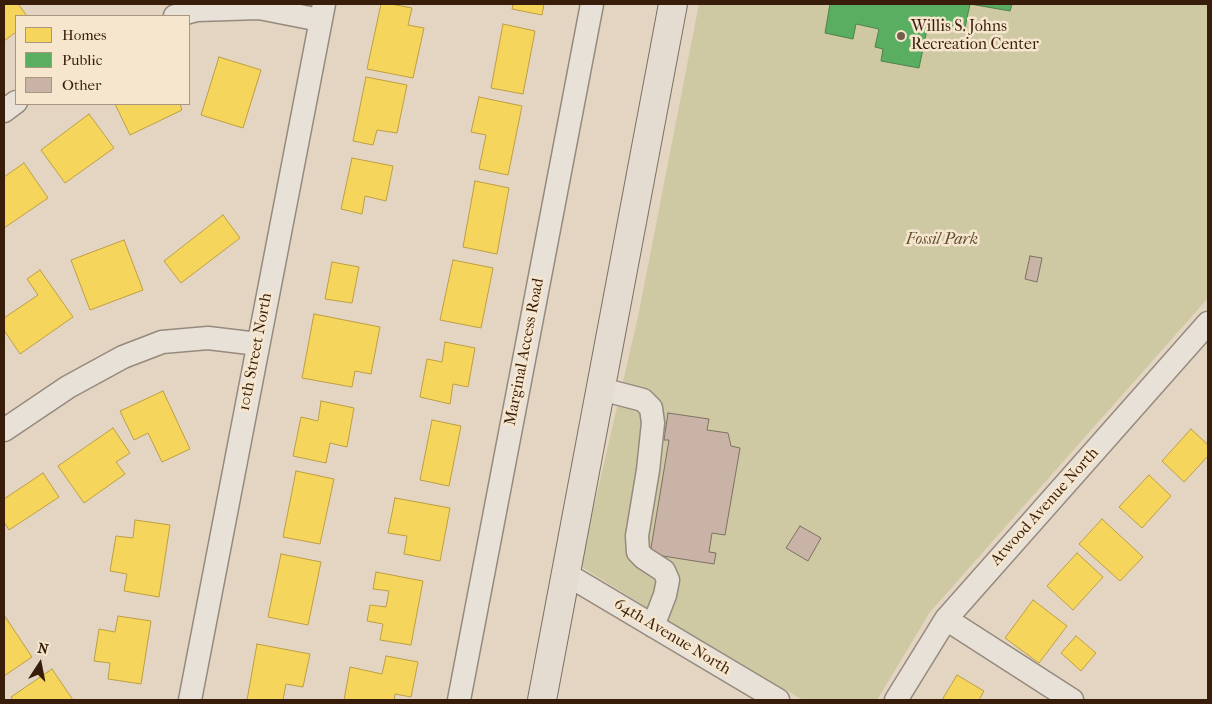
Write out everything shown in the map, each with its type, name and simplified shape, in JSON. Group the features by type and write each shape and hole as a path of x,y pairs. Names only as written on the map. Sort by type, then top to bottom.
{"main road":[{"path":"542,700 673,4"}],"street":[{"name":"Marginal Access Road","path":"459,700 592,4"},
{"path":"179,15 197,10 259,8 322,12"},
{"name":"10th Street North","path":"190,700 322,12"},
{"path":"4,111 15,103"},
{"name":"Atwood Avenue North","path":"896,700 946,619 1208,323"},
{"path":"4,430 68,387 122,356 162,342 208,338 258,344"},
{"path":"601,389 643,400 651,408 653,423 648,470 636,536 638,552 664,571 668,580 665,595 653,626"},
{"name":"64th Avenue North","path":"566,574 778,700"},
{"path":"946,619 1072,700"}],"green space":[{"name":"Fossil Park","path":"699,4 1208,4 1208,298 930,612 877,700 803,700 675,625 580,566 638,317"}],"building: Homes":[{"path":"4,4 18,4 26,15 15,15 15,33 4,41"},
{"path":"381,4 412,8 408,25 424,28 413,78 367,69"},
{"path":"513,4 544,4 542,15 512,9"},
{"path":"503,24 535,31 523,94 491,88"},
{"path":"219,57 261,70 243,128 201,115"},
{"path":"366,77 407,85 397,133 377,130 373,145 353,141"},
{"path":"479,97 522,106 508,175 479,169 486,135 471,132"},
{"path":"115,105 180,105 182,110 130,135"},
{"path":"89,114 114,148 65,183 41,150"},
{"path":"352,158 393,166 386,201 365,196 362,214 341,209"},
{"path":"24,163 48,198 4,228 4,177"},
{"path":"475,181 509,188 497,254 463,247"},
{"path":"223,215 240,238 181,283 164,261"},
{"path":"124,240 143,290 90,310 71,260"},
{"path":"453,260 493,268 481,328 440,320"},
{"path":"332,262 359,267 352,303 325,299"},
{"path":"40,270 73,317 20,354 4,330 4,318 38,295 27,279"},
{"path":"314,314 380,327 371,374 355,371 352,387 302,378"},
{"path":"445,342 475,348 468,387 453,384 450,404 420,397 427,359 442,362"},
{"path":"163,391 190,449 162,462 148,433 134,440 120,411"},
{"path":"321,401 354,408 347,447 330,443 326,463 293,456 301,417 318,421"},
{"path":"432,420 461,426 449,486 420,480"},
{"path":"113,428 130,453 116,462 125,474 84,503 58,466"},
{"path":"1191,429 1208,445 1208,456 1184,482 1162,461"},
{"path":"296,471 334,479 320,544 283,537"},
{"path":"43,473 59,497 9,530 4,522 4,499"},
{"path":"1149,475 1171,496 1142,528 1119,507"},
{"path":"395,498 450,508 440,561 404,554 407,536 388,533"},
{"path":"1102,519 1143,557 1120,581 1079,544"},
{"path":"135,520 170,525 159,597 124,591 127,574 110,571 116,536 133,538"},
{"path":"1077,553 1103,577 1073,610 1047,586"},
{"path":"281,554 321,562 308,625 268,617"},
{"path":"376,572 423,581 411,645 380,640 383,624 367,621 370,605 386,607 389,591 373,589"},
{"path":"1033,600 1067,626 1039,663 1005,638"},
{"path":"4,615 32,657 4,676"},
{"path":"118,616 151,621 141,684 108,679 110,663 94,661 99,629 115,632"},
{"path":"1076,636 1096,653 1081,671 1061,653"},
{"path":"257,644 310,654 303,687 286,684 283,700 247,700"},
{"path":"386,656 418,662 411,697 395,694 394,700 344,700 350,667 382,674"},
{"path":"52,669 73,700 13,700 11,697"},
{"path":"957,675 984,691 979,700 942,700"}],"building: Public":[{"name":"Willis S. Johns Recreation Center","path":"830,4 970,4 964,32 928,25 919,68 881,61 883,49 875,47 879,29 856,24 853,39 825,33"},
{"path":"970,4 1012,4 1010,11"}],"building: Other":[{"path":"1030,256 1042,258 1037,282 1025,279"},
{"path":"668,413 709,419 707,430 728,433 731,446 740,448 725,535 712,533 709,552 716,553 714,564 650,554 669,440 664,440"},
{"path":"800,526 821,538 808,561 786,548"}],"place":[{"name":"Willis S. Johns Recreation Center","path":"901,36"}]}
